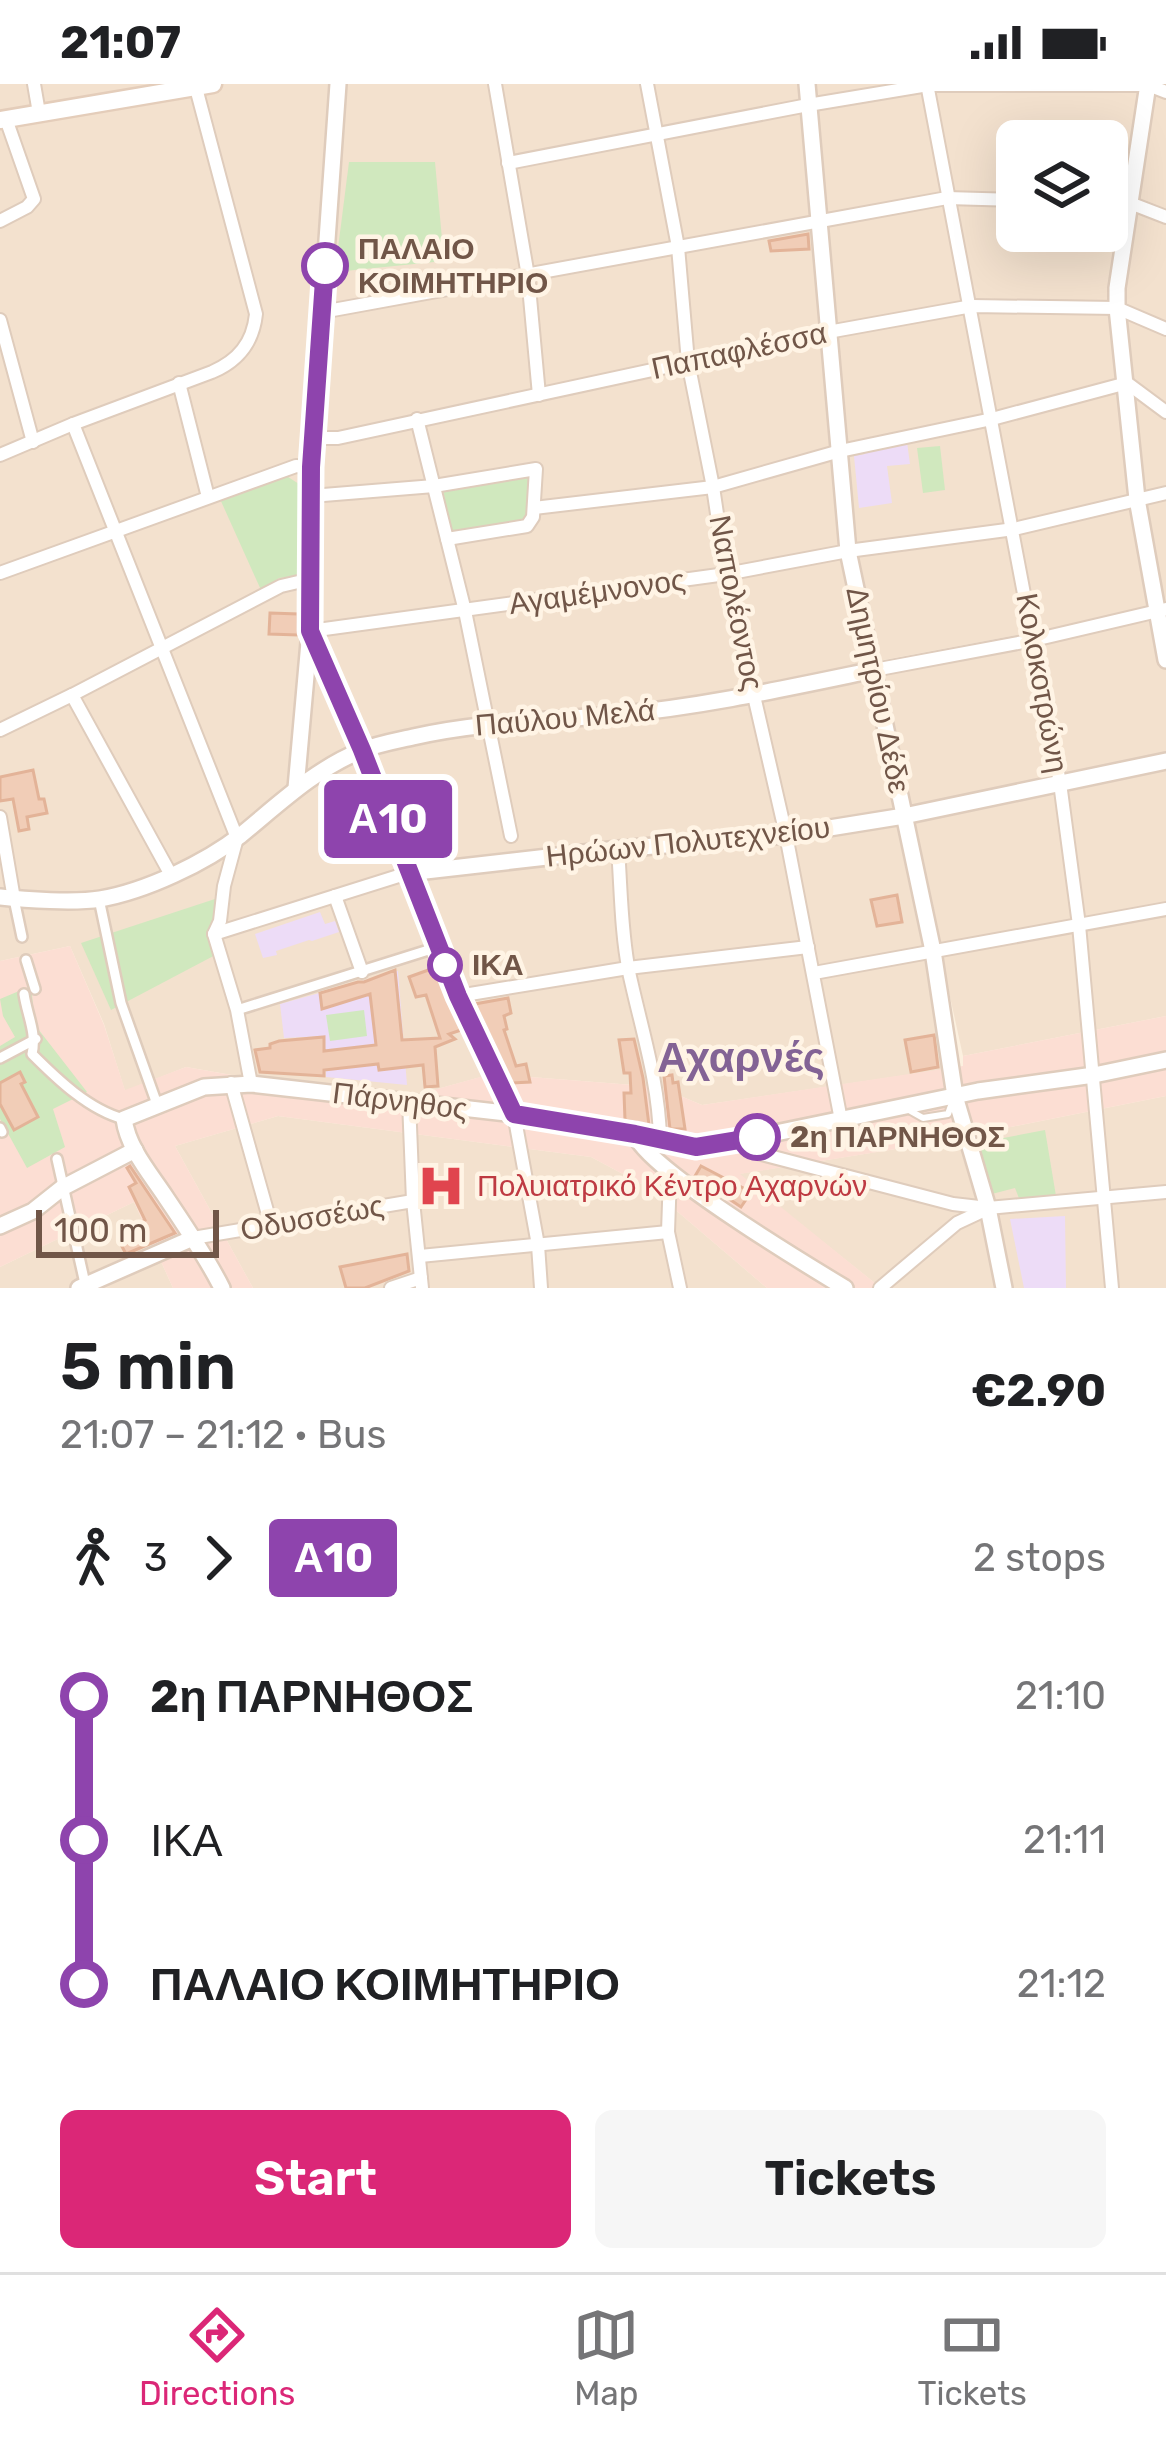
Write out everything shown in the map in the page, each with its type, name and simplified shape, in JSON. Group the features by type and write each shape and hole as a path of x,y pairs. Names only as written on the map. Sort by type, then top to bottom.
{"main road":[{"path":"3,119 191,87"}],"street":[{"path":"34,84 39,113"},
{"path":"296,788 310,631 311,467 338,84"},
{"path":"495,84 528,276 538,395"},
{"name":"Ναπολέοντος","path":"647,84 677,247 688,362 726,574 786,835 841,1120"},
{"name":"Δημητρίου Δέδε","path":"806,84 848,551 933,951 955,1096 988,1208 1004,1288"},
{"path":"508,163 928,85 1148,84 1166,92"},
{"path":"1148,84 1117,308 1137,499 1161,609 1166,660"},
{"name":"Κολοκοτρώνη","path":"928,85 1060,783 1079,925 1112,1288"},
{"path":"0,455 230,364 242,353 256,314 191,87"},
{"path":"0,221 34,199 3,119"},
{"path":"322,312 947,198 996,199"},
{"path":"1130,203 1166,217"},
{"name":"Παπαφλέσσα","path":"313,438 338,437 828,332 972,306 1117,308 1166,329"},
{"path":"0,320 33,442"},
{"path":"0,386 15,380"},
{"path":"178,383 208,497"},
{"path":"534,508 713,487 840,451 992,419 1127,383"},
{"path":"1127,383 1166,412"},
{"path":"417,419 465,611 512,836"},
{"path":"74,424 238,838 214,934 237,1010 251,1084"},
{"path":"0,573 296,466 311,467"},
{"path":"311,496 434,486 536,470 533,518 527,526 447,539"},
{"name":"Αγαμέμνονος","path":"310,631 1014,529 1166,493"},
{"path":"0,730 281,586 310,579"},
{"name":"Παύλου Μελά","path":"7,898 99,899 171,875 238,838 296,788 362,750 488,723 613,715 754,695 1034,640 1161,609"},
{"path":"310,631 458,996 514,1114 538,1245 541,1288"},
{"path":"72,695 171,875"},
{"name":"Ηρώων Πολυτεχνείου","path":"214,934 408,873 786,835 1166,761"},
{"path":"0,817 7,898 22,937"},
{"path":"618,849 628,968 651,1064 661,1139"},
{"path":"335,896 362,972"},
{"path":"99,899 121,1003 158,1107"},
{"path":"814,973 1166,909"},
{"path":"237,1010 438,947"},
{"path":"458,996 628,968 808,947"},
{"path":"26,960 26,1013 36,1039 32,1054 99,1108 129,1117 126,1133 134,1150 222,1288"},
{"path":"0,1058 36,1039"},
{"name":"Πάρνηθος","path":"129,1117 204,1087 251,1084 514,1114 696,1147 1166,1060"},
{"path":"231,1083 272,1225"},
{"path":"391,1288 422,1283 409,1101"},
{"path":"635,1134 636,1142 670,1174 845,1288"},
{"path":"737,1141 750,1150 953,1204 988,1208 1166,1192"},
{"path":"0,1226 134,1150"},
{"path":"57,1159 83,1287"},
{"path":"670,1174 668,1232 680,1288"},
{"name":"Οδυσσέως","path":"83,1287 193,1238 413,1201"},
{"path":"880,1288 957,1223 988,1208"},
{"path":"420,1256 668,1232"}],"shaded area":[{"path":"0,84 1166,84 1166,607 878,661 866,675 954,1068 702,1105 659,1087 492,1074 419,1094 294,1086 186,1067 125,1091 104,1024 70,946 0,961"},
{"path":"907,442 910,464 887,466 892,503 859,508 854,456"},
{"path":"1166,618 1166,1016 963,1056 879,673"},
{"path":"320,912 325,924 335,921 339,932 263,958 255,934"},
{"path":"70,946 125,1090 186,1067 294,1086 419,1094 491,1074 659,1087 702,1105 963,1066 963,1056 1166,1016 1166,1096 921,1145 740,1174 881,1288 767,1288 651,1189 591,1157 278,1116 175,1146 253,1288 173,1288 134,1202 0,1267 0,961"},
{"path":"398,971 407,1085 326,1077 325,1036 284,1038 280,1004"},
{"path":"1166,1096 1166,1288 881,1288 738,1174 921,1145"},
{"path":"278,1116 591,1157 651,1189 767,1288 253,1288 175,1146"},
{"path":"134,1202 173,1288 0,1288 0,1267"},
{"path":"1065,1216 1066,1288 1024,1288 1010,1219"}],"green space":[{"path":"349,162 435,162 444,261 335,272"},
{"path":"940,446 945,490 923,493 917,448"},
{"path":"285,475 299,484 299,576 279,578 261,590 220,499"},
{"path":"531,475 529,515 522,526 450,534 443,488"},
{"path":"218,898 221,952 111,1010 81,943"},
{"path":"31,986 34,1014 28,1016 87,1092 53,1109 65,1147 27,1168 0,1119 0,1046 15,1037 0,999"},
{"path":"364,1010 367,1036 330,1041 326,1015"},
{"path":"1045,1130 1056,1196 1020,1201 1015,1188 988,1195 977,1143"}],"building":[{"path":"808,234 809,249 771,251 769,241"},
{"path":"270,613 298,614 298,635 269,634"},
{"path":"33,770 47,813 27,817 29,829 19,831 13,799 0,801 0,777"},
{"path":"897,895 902,922 877,926 871,900"},
{"path":"434,968 461,1030 449,1034 455,1039 435,1047 438,1086 425,1087 423,1065 324,1070 324,1076 260,1072 255,1050 279,1041 324,1037 324,1051 376,1045 370,994 322,1009 320,993 395,970 402,1040 440,1038 426,995 416,997 409,977"},
{"path":"508,998 511,1013 504,1016 504,1030 516,1066 526,1064 530,1082 512,1083 475,1004"},
{"path":"934,1035 938,1067 911,1072 905,1040"},
{"path":"634,1039 649,1125 625,1120 624,1093 631,1093 630,1073 624,1073 619,1040"},
{"path":"20,1072 38,1117 14,1130 0,1104 0,1083"},
{"path":"672,1075 673,1083 678,1082 685,1129 670,1129 664,1076"},
{"path":"130,1166 175,1233 126,1254 118,1239 145,1220 129,1187 136,1183"},
{"path":"701,1166 751,1192 741,1207 695,1176"},
{"path":"407,1254 409,1271 365,1288 346,1288 340,1267"}],"bus line":[{"name":"Α10","path":"325,266 311,467 310,631 500,1088 514,1114 696,1147 757,1137"}],"place":[{"name":"ΠΑΛΑΙΟ ΚΟΙΜΗΤΗΡΙΟ","path":"325,266"},
{"name":"ΙΚΑ","path":"445,965"},
{"name":"2η ΠΑΡΝΗΘΟΣ","path":"757,1137"},
{"name":"Πολυιατρικό Κέντρο Αχαρνών","path":"441,1186"}],"district":[{"name":"Αχαρνές","path":"741,1057"}]}
